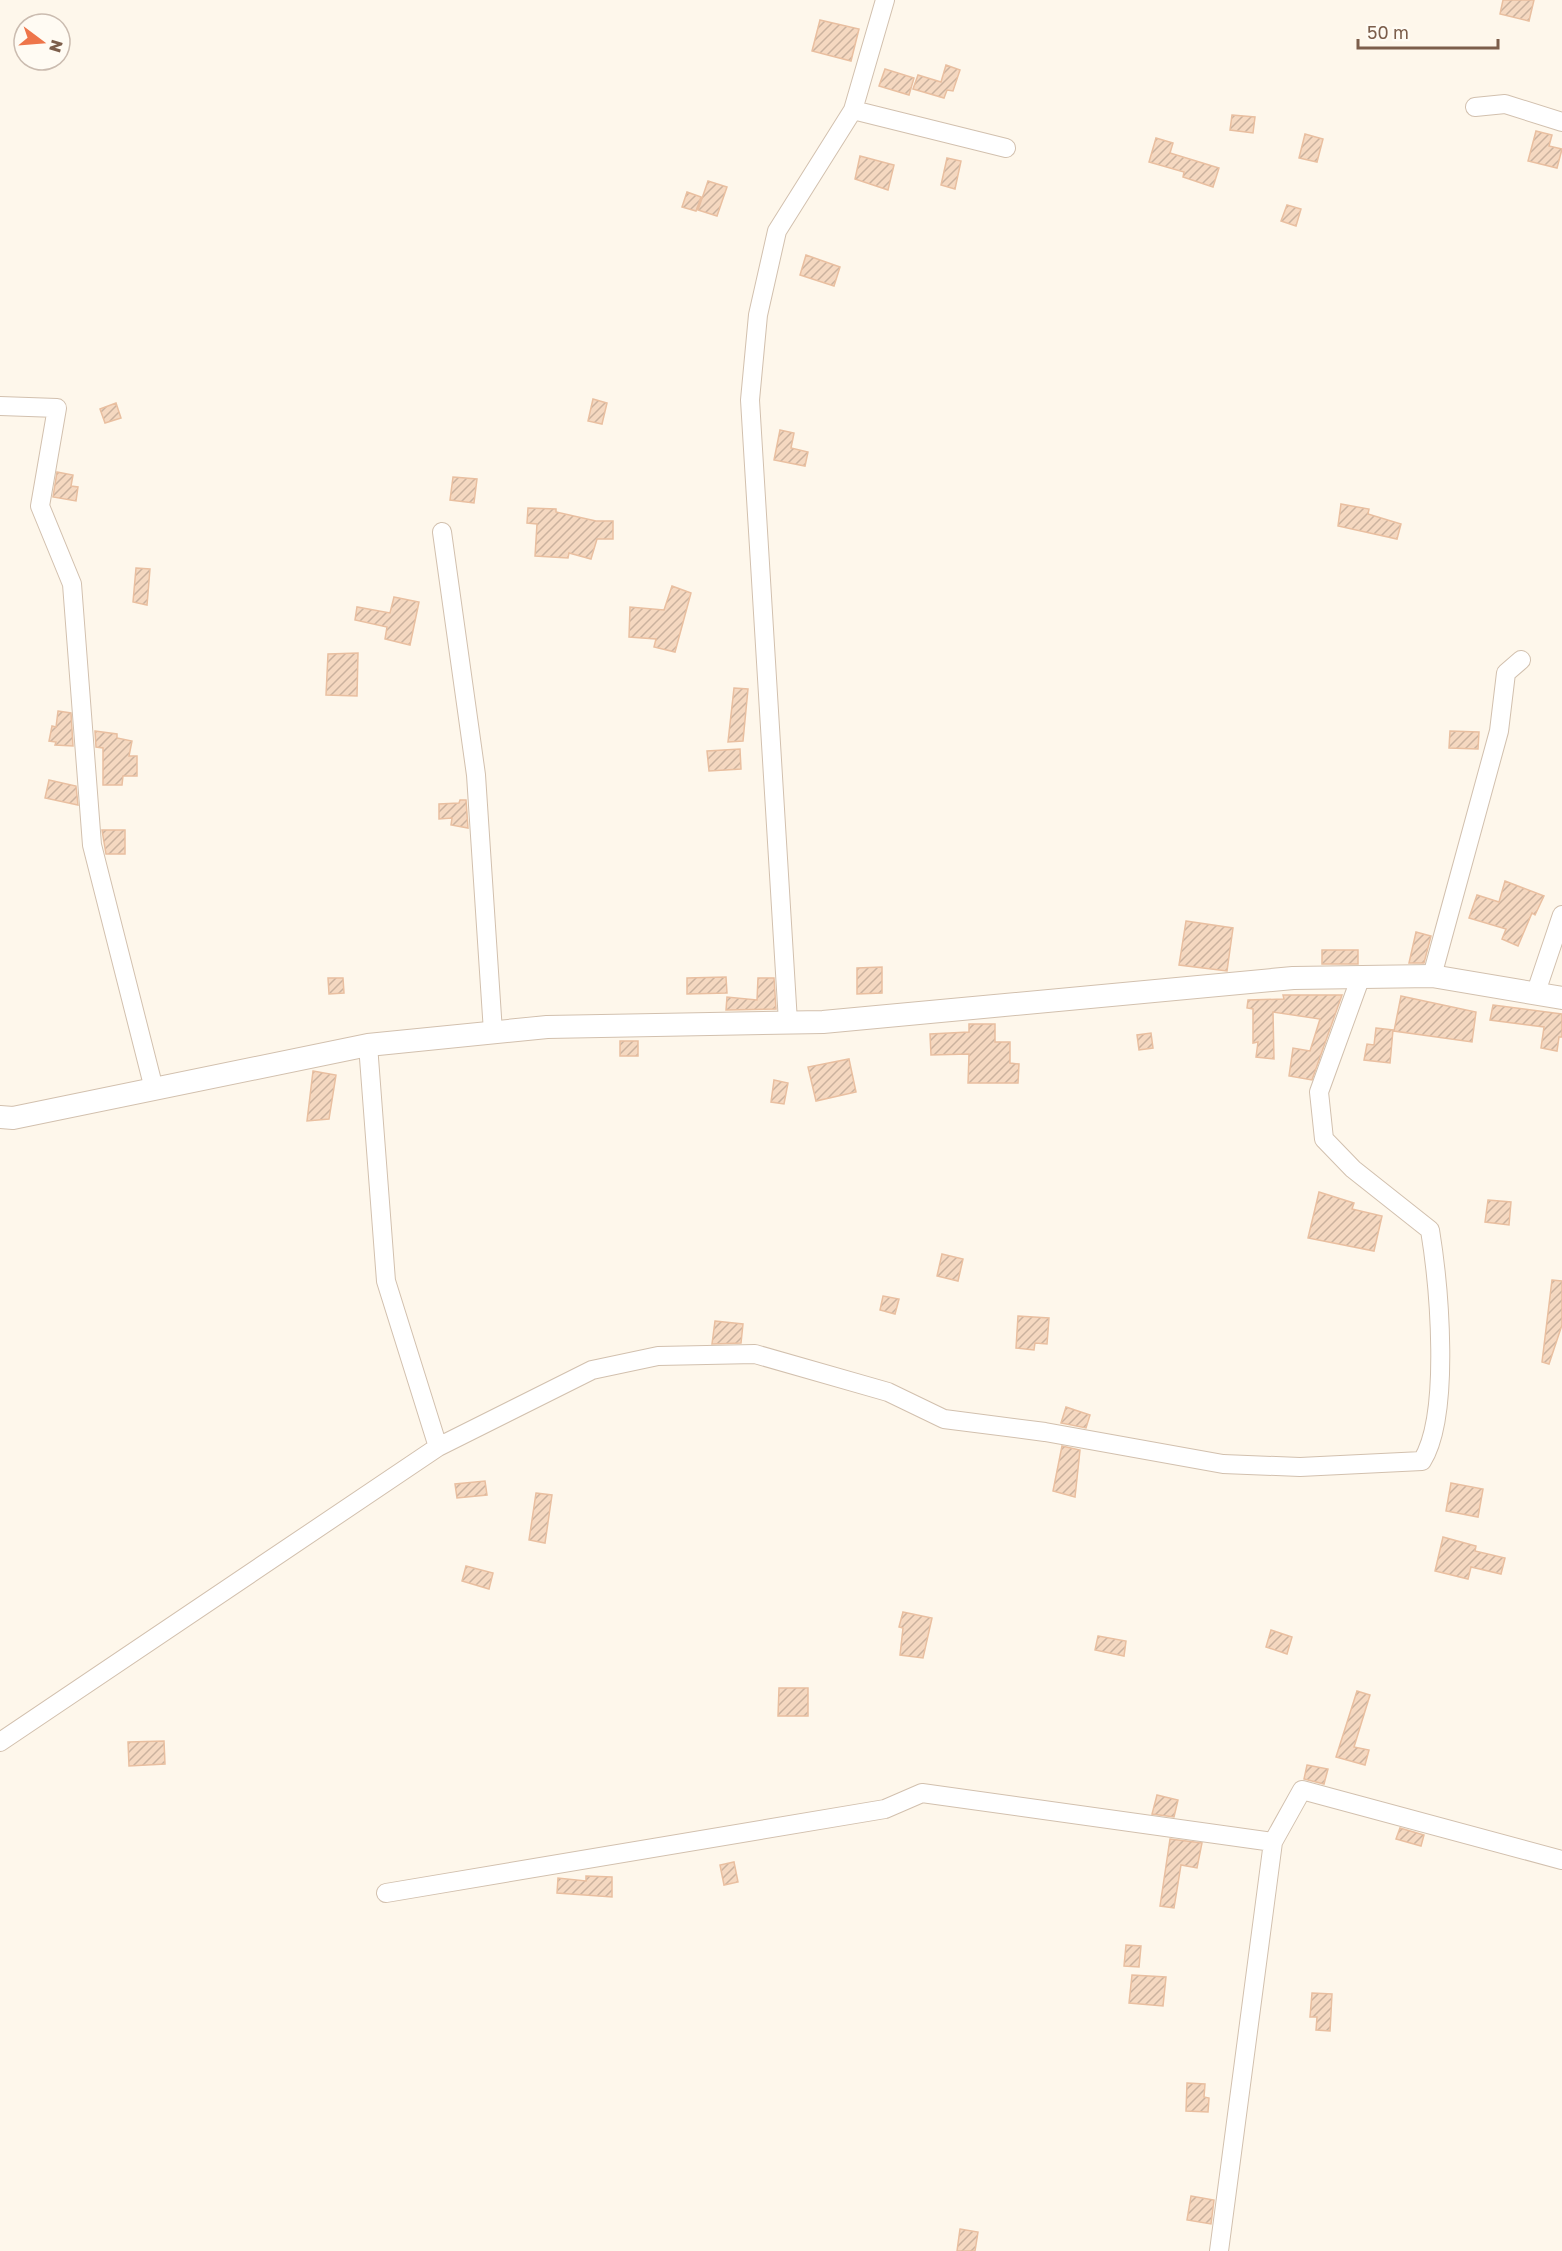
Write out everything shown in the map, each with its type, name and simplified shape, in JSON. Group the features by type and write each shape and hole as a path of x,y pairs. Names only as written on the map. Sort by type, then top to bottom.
{"street":[{"path":"788,1022 750,400 758,315 777,231 854,110 885,0"},
{"path":"1475,107 1505,104 1562,122"},
{"path":"854,110 1006,148"},
{"path":"0,406 57,408 40,506 72,584 92,845 154,1089"},
{"path":"442,532 476,775 493,1032"},
{"path":"1432,976 1499,731 1506,674 1521,660"},
{"path":"1535,995 1562,915"},
{"path":"0,1117 14,1118 368,1045 547,1027 823,1022 1293,978 1432,976 1562,998"},
{"path":"0,1742 438,1446 592,1370 658,1356 755,1354 888,1392 944,1419 1045,1432 1223,1464 1300,1467 1422,1461 1430,1448 1439,1383 1437,1268 1430,1230 1353,1169 1324,1139 1319,1092 1360,978"},
{"path":"368,1045 386,1281 438,1446"},
{"path":"1219,2251 1273,1842 1302,1790 1562,1860"},
{"path":"386,1893 885,1809 922,1793 1273,1842"}],"building":[{"path":"1503,0 1534,0 1529,21 1500,14"},
{"path":"820,20 859,29 851,61 812,51"},
{"path":"946,65 960,70 953,91 947,90 944,98 913,89 918,75 941,82"},
{"path":"885,69 914,78 909,95 879,86"},
{"path":"1232,115 1255,117 1253,133 1230,130"},
{"path":"1536,131 1552,135 1549,146 1562,149 1557,168 1528,161"},
{"path":"1305,134 1323,139 1317,162 1299,158"},
{"path":"1156,138 1173,143 1170,153 1219,168 1213,187 1183,177 1184,172 1149,162"},
{"path":"860,156 894,165 888,190 855,179"},
{"path":"947,158 961,161 955,189 941,185"},
{"path":"708,181 727,187 717,216 698,210"},
{"path":"687,192 701,197 696,211 682,207"},
{"path":"1287,205 1301,209 1296,226 1281,221"},
{"path":"806,255 840,267 834,286 800,275"},
{"path":"593,399 607,403 602,424 588,421"},
{"path":"116,403 121,418 105,423 100,409"},
{"path":"780,430 794,433 791,448 808,452 805,466 774,460"},
{"path":"57,472 73,475 71,486 78,487 76,501 53,497"},
{"path":"453,477 477,479 474,503 450,500"},
{"path":"1341,504 1369,509 1368,514 1401,524 1397,539 1338,526"},
{"path":"528,508 556,509 556,512 596,521 613,521 613,539 597,539 591,559 569,553 568,558 535,556 537,524 527,523"},
{"path":"136,568 150,569 147,605 133,602"},
{"path":"672,586 691,593 675,652 654,647 656,639 629,637 630,607 664,610"},
{"path":"394,597 419,602 410,645 385,639 387,627 355,620 357,607 390,613"},
{"path":"358,653 357,696 326,695 328,654"},
{"path":"734,688 748,689 743,741 728,742"},
{"path":"58,711 71,713 73,746 55,745 56,742 49,741 52,726 56,727"},
{"path":"95,731 117,734 117,738 132,741 129,756 137,756 137,776 123,776 122,785 103,785 103,748 96,747"},
{"path":"1450,731 1479,732 1478,749 1449,748"},
{"path":"740,749 741,769 709,771 707,751"},
{"path":"49,780 76,786 78,805 45,798"},
{"path":"460,800 466,800 468,828 451,825 452,818 439,819 439,804 459,803"},
{"path":"102,830 125,830 125,854 106,854"},
{"path":"1505,881 1544,896 1535,915 1532,913 1518,946 1502,939 1506,929 1469,918 1477,895 1499,902"},
{"path":"1186,921 1233,928 1227,971 1179,965"},
{"path":"1416,932 1431,936 1424,963 1409,963"},
{"path":"1322,950 1358,950 1358,964 1322,964"},
{"path":"882,967 882,993 857,994 857,968"},
{"path":"726,977 727,993 687,994 687,978"},
{"path":"328,978 343,978 344,993 329,994"},
{"path":"758,978 774,978 776,1009 726,1010 727,997 757,1000"},
{"path":"1283,995 1342,995 1312,1080 1289,1076 1293,1048 1310,1051 1320,1019 1273,1012 1274,1059 1256,1057 1258,1042 1253,1043 1253,1009 1247,1008 1248,1000 1284,999"},
{"path":"1401,996 1476,1012 1472,1042 1394,1031"},
{"path":"1493,1005 1562,1014 1562,1037 1559,1037 1557,1051 1541,1048 1544,1027 1490,1020"},
{"path":"969,1024 995,1024 995,1042 1010,1042 1010,1063 1019,1064 1018,1083 968,1083 969,1054 931,1055 930,1034 969,1032"},
{"path":"1376,1028 1393,1030 1390,1063 1364,1060 1367,1044 1374,1045"},
{"path":"1151,1033 1153,1048 1139,1050 1137,1035"},
{"path":"620,1041 638,1041 638,1056 620,1056"},
{"path":"849,1059 856,1092 816,1101 808,1067"},
{"path":"313,1071 336,1075 329,1119 307,1121"},
{"path":"774,1080 788,1083 784,1104 771,1102"},
{"path":"1319,1192 1354,1203 1352,1209 1382,1216 1374,1251 1308,1238"},
{"path":"1488,1200 1511,1202 1509,1225 1485,1222"},
{"path":"942,1254 963,1259 958,1281 937,1276"},
{"path":"1552,1280 1562,1281 1562,1325 1549,1364 1542,1362"},
{"path":"883,1296 899,1299 895,1314 880,1310"},
{"path":"1018,1316 1049,1318 1047,1344 1035,1343 1034,1350 1016,1348"},
{"path":"715,1321 743,1324 741,1343 712,1344"},
{"path":"1066,1407 1090,1415 1086,1428 1061,1423"},
{"path":"1062,1446 1080,1450 1075,1497 1053,1491"},
{"path":"485,1481 487,1495 457,1498 455,1484"},
{"path":"1451,1483 1483,1489 1478,1517 1446,1511"},
{"path":"536,1493 552,1495 545,1543 529,1540"},
{"path":"1443,1537 1476,1546 1475,1551 1505,1558 1501,1574 1471,1567 1468,1579 1435,1571"},
{"path":"466,1566 493,1573 489,1589 462,1581"},
{"path":"903,1612 932,1618 923,1658 900,1655 903,1628 899,1627"},
{"path":"1271,1630 1292,1637 1287,1654 1266,1647"},
{"path":"1098,1636 1126,1641 1124,1656 1095,1650"},
{"path":"779,1688 808,1688 808,1716 778,1716"},
{"path":"1357,1691 1370,1695 1354,1747 1369,1750 1365,1765 1336,1757"},
{"path":"164,1741 165,1764 129,1766 128,1742"},
{"path":"1307,1765 1328,1769 1324,1784 1304,1779"},
{"path":"1157,1795 1178,1800 1174,1817 1152,1814"},
{"path":"1400,1828 1424,1835 1421,1846 1396,1839"},
{"path":"1170,1839 1202,1843 1197,1868 1181,1865 1174,1908 1160,1906"},
{"path":"734,1862 738,1882 724,1885 720,1865"},
{"path":"586,1876 612,1877 612,1897 557,1893 558,1878 586,1881"},
{"path":"1126,1945 1141,1946 1139,1967 1124,1966"},
{"path":"1132,1975 1166,1977 1163,2006 1129,2003"},
{"path":"1312,1993 1332,1994 1330,2031 1316,2030 1317,2017 1310,2017"},
{"path":"1187,2083 1205,2084 1204,2097 1209,2098 1208,2112 1186,2111"},
{"path":"1191,2196 1214,2200 1211,2224 1187,2220"},
{"path":"960,2229 978,2232 975,2251 957,2251"}]}
